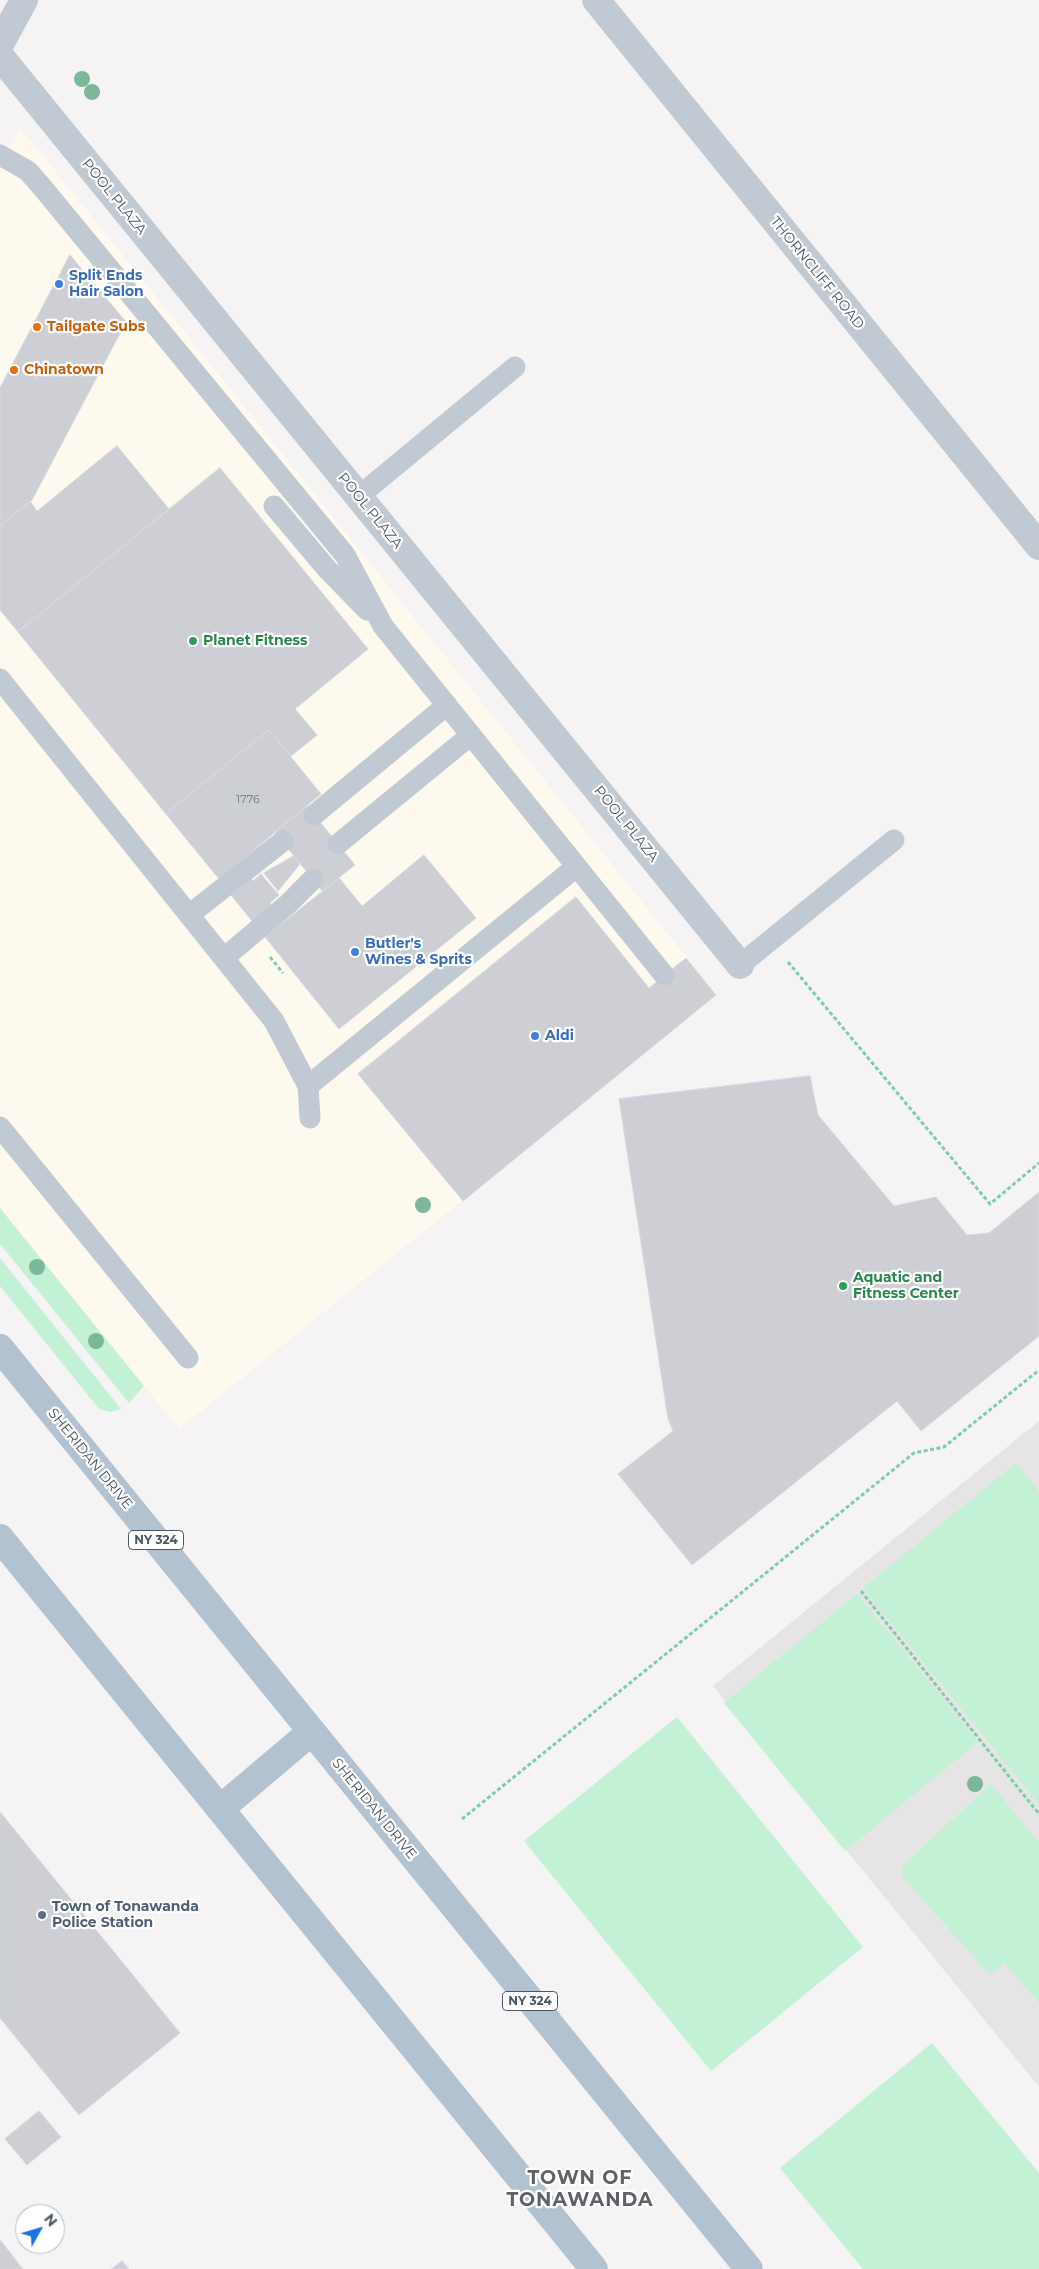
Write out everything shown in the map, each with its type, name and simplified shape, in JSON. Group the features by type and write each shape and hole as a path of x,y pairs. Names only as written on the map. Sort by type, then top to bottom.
{"main road":[{"name":"SHERIDAN DRIVE","path":"0,1348 749,2269"},
{"path":"0,1538 594,2269"},
{"path":"220,1809 312,1732"}],"street":[{"path":"0,44 24,0"},
{"name":"THORNCLIFF ROAD","path":"596,0 1039,546"},
{"name":"POOL PLAZA","path":"0,56 740,965"}],"lane":[{"path":"0,155 28,171 42,187 345,555 383,626"},
{"path":"359,496 515,367"},
{"path":"274,506 327,569 383,626 664,975"},
{"path":"0,679 274,1021 308,1086 310,1118"},
{"path":"318,819 450,710"},
{"path":"342,848 474,739"},
{"path":"740,965 894,840"},
{"path":"189,915 254,862 286,845"},
{"path":"308,1086 576,867"},
{"path":"224,958 288,904 309,875"},
{"path":"0,1127 188,1358"}],"path":[{"path":"786,959 990,1204 1039,1164"},
{"path":"462,1819 914,1453 944,1447 1039,1370"},
{"path":"861,1591 1039,1814"}],"shaded area":[{"path":"20,127 717,995 179,1429 0,1208 0,165"},
{"path":"1039,1421 1039,2087 713,1686"}],"green space":[{"path":"0,1208 144,1386 129,1403 0,1244"},
{"path":"0,1258 121,1409 111,1412 99,1409 0,1286"},
{"path":"1016,1463 1039,1492 1039,1804 863,1588"},
{"path":"857,1594 978,1742 845,1851 724,1703"},
{"path":"677,1717 863,1947 711,2071 524,1841"},
{"path":"991,1784 1039,1843 1039,2003 1005,1963 990,1975 903,1877 902,1867"},
{"path":"932,2043 1039,2173 1039,2269 863,2269 780,2168"}],"building":[{"path":"70,255 126,322 32,500 0,526 0,388"},
{"path":"117,446 169,509 18,632 0,610 0,526 30,501 37,511"},
{"name":"Planet Fitness","path":"220,468 368,649 295,709 317,735 291,756 269,730 166,814 18,632"},
{"path":"269,730 321,794 219,879 166,814"},
{"path":"307,806 355,865 322,891 275,832"},
{"name":"Butler's Wines & Sprits","path":"424,855 476,918 339,1029 265,937 339,878 362,906"},
{"path":"294,856 300,864 278,891 264,873"},
{"path":"261,874 279,895 270,903 271,905 252,921 231,895 251,879 253,881"},
{"name":"Aldi","path":"576,897 649,988 686,958 716,995 463,1201 358,1074"},
{"name":"Aquatic and Fitness Center","path":"810,1076 818,1115 894,1206 936,1197 967,1235 989,1233 1039,1192 1039,1336 921,1431 897,1401 692,1565 618,1474 673,1431 668,1419 619,1099"},
{"name":"Town of Tonawanda Police Station","path":"0,1812 180,2033 79,2115 0,2018"},
{"path":"39,2111 61,2137 27,2165 5,2139"},
{"path":"0,2240 23,2269 0,2269"},
{"path":"122,2261 129,2269 112,2269"}],"place":[{"name":"Split Ends Hair Salon","path":"59,284"},
{"name":"Tailgate Subs","path":"37,327"},
{"name":"Chinatown","path":"14,370"},
{"name":"Planet Fitness","path":"193,641"},
{"name":"Butler's Wines & Sprits","path":"355,952"},
{"name":"Aldi","path":"535,1036"},
{"name":"Aquatic and Fitness Center","path":"843,1286"},
{"name":"Town of Tonawanda Police Station","path":"42,1915"}],"district":[{"name":"TOWN OF TONAWANDA","path":"580,2189"}]}
